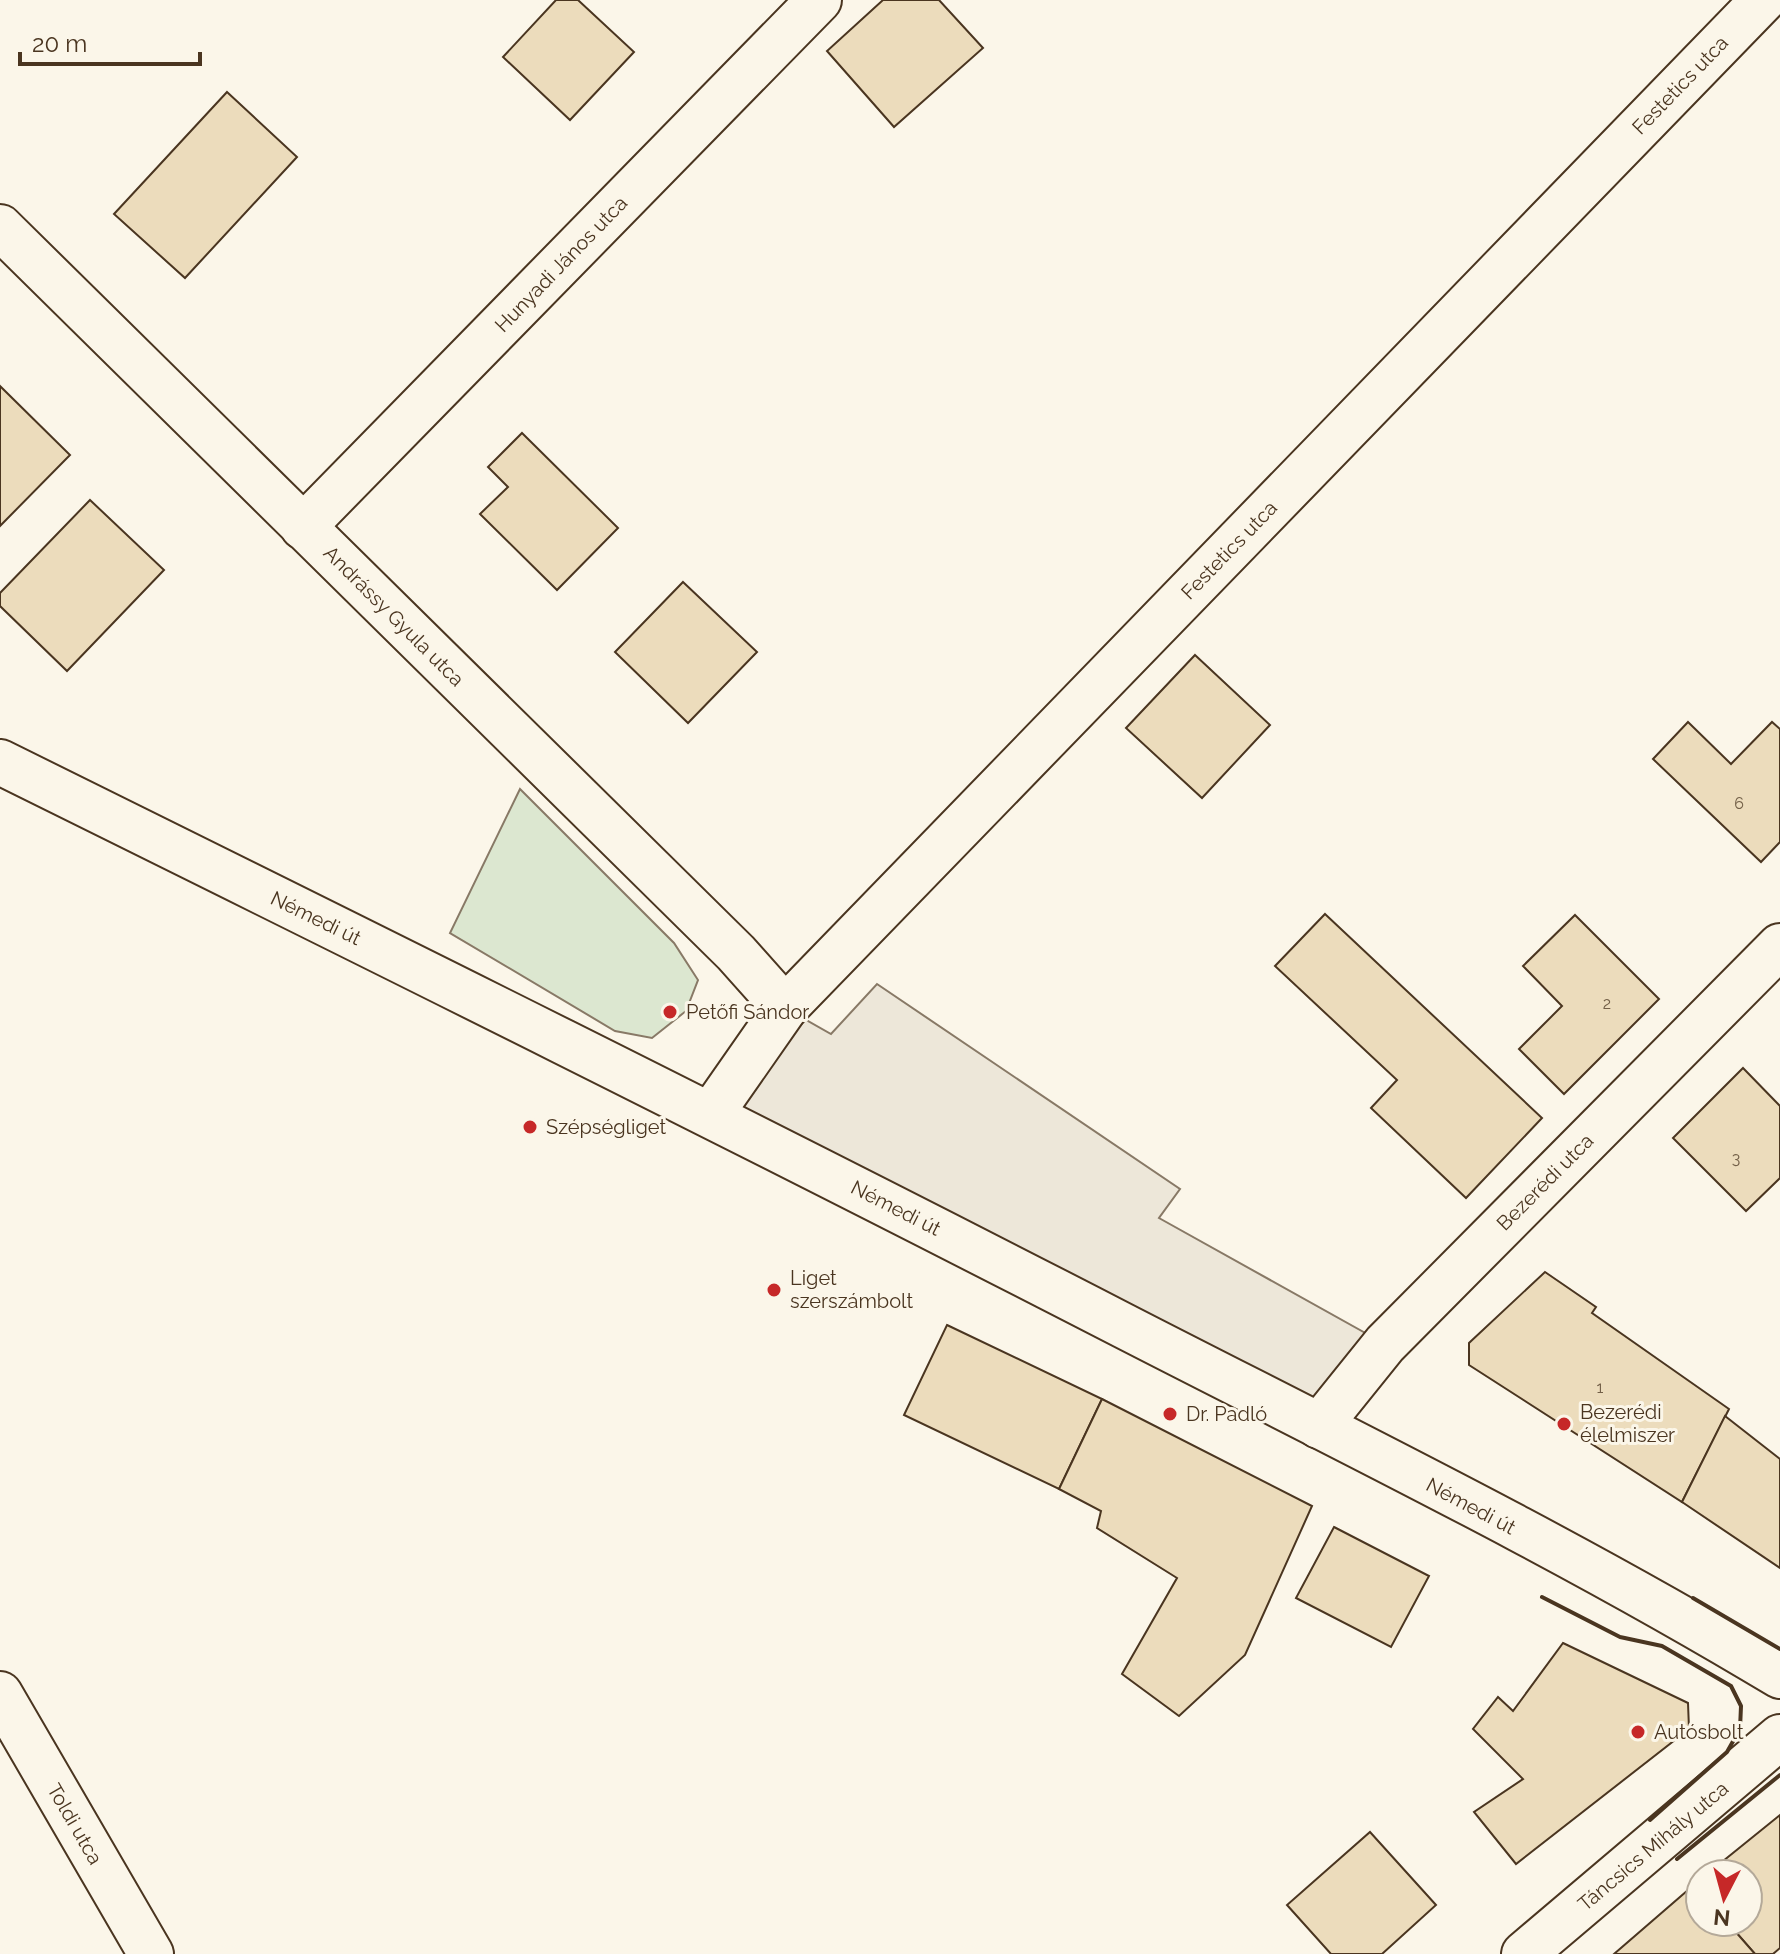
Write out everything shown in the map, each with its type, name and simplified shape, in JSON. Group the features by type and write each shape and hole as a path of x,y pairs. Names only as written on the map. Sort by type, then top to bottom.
{"street":[{"name":"Hunyadi János utca","path":"303,527 819,0"},
{"name":"Festetics utca","path":"711,1114 785,1008 1763,0"},
{"name":"Andrássy Gyula utca","path":"0,227 736,953 785,1008"},
{"name":"Némedi út","path":"0,762 711,1114 1319,1426 1681,1617 1780,1676"},
{"name":"Bezerédi utca","path":"1319,1426 1385,1344 1780,946"},
{"name":"Toldi utca","path":"0,1694 151,1954"},
{"name":"Táncsics Mihály utca","path":"1524,1954 1780,1737"}],"green space":[{"path":"520,789 674,943 698,980 686,1011 652,1038 615,1031 450,933"}],"shaded area":[{"path":"877,984 1180,1189 1159,1218 1385,1344 1319,1426 711,1114 785,1008 831,1034"}],"building":[{"path":"556,0 578,0 634,52 570,120 503,57"},
{"path":"883,0 939,0 983,48 894,127 827,51"},
{"path":"227,92 297,157 185,278 114,214"},
{"path":"0,386 70,455 0,526"},
{"path":"522,433 618,528 557,590 480,514 508,487 488,467"},
{"path":"90,500 164,570 67,671 0,606 0,593"},
{"path":"683,582 757,652 688,723 615,652"},
{"path":"1195,655 1270,725 1202,798 1126,728"},
{"path":"1688,722 1731,764 1772,722 1780,729 1780,842 1761,862 1653,759"},
{"path":"1325,914 1542,1118 1466,1198 1371,1108 1397,1080 1275,966"},
{"path":"1575,915 1659,999 1564,1094 1519,1049 1562,1006 1523,966"},
{"path":"1743,1068 1780,1106 1780,1178 1746,1211 1673,1138"},
{"path":"1545,1272 1596,1307 1592,1313 1729,1409 1682,1502 1469,1365 1469,1343"},
{"path":"947,1325 1102,1399 1059,1489 904,1415"},
{"path":"1102,1399 1312,1506 1245,1655 1179,1716 1122,1674 1177,1578 1097,1528 1101,1511 1059,1489"},
{"path":"1725,1416 1780,1459 1780,1568 1682,1502"},
{"path":"1334,1527 1429,1576 1391,1647 1296,1598"},
{"path":"1563,1643 1688,1703 1689,1729 1516,1864 1474,1812 1523,1779 1473,1729 1498,1697 1513,1711"},
{"path":"1780,1815 1780,1948 1773,1954 1755,1954 1741,1938 1764,1938 1764,1858 1727,1858"},
{"path":"1370,1832 1436,1905 1382,1954 1331,1954 1287,1905"},
{"path":"1684,1894 1684,1938 1741,1938 1755,1954 1614,1954"}],"wall":[{"path":"1542,1597 1620,1637 1662,1646 1731,1686 1741,1706 1740,1729 1727,1752 1650,1820"},
{"path":"1693,1598 1780,1649"},
{"path":"1677,1859 1780,1775"}],"place":[{"name":"Petőfi Sándor","path":"670,1012"},
{"name":"Szépségliget","path":"530,1127"},
{"name":"Liget szerszámbolt","path":"774,1290"},
{"name":"Dr. Padló","path":"1170,1414"},
{"name":"Bezerédi élelmiszer","path":"1564,1424"},
{"name":"Autósbolt","path":"1638,1732"}]}
